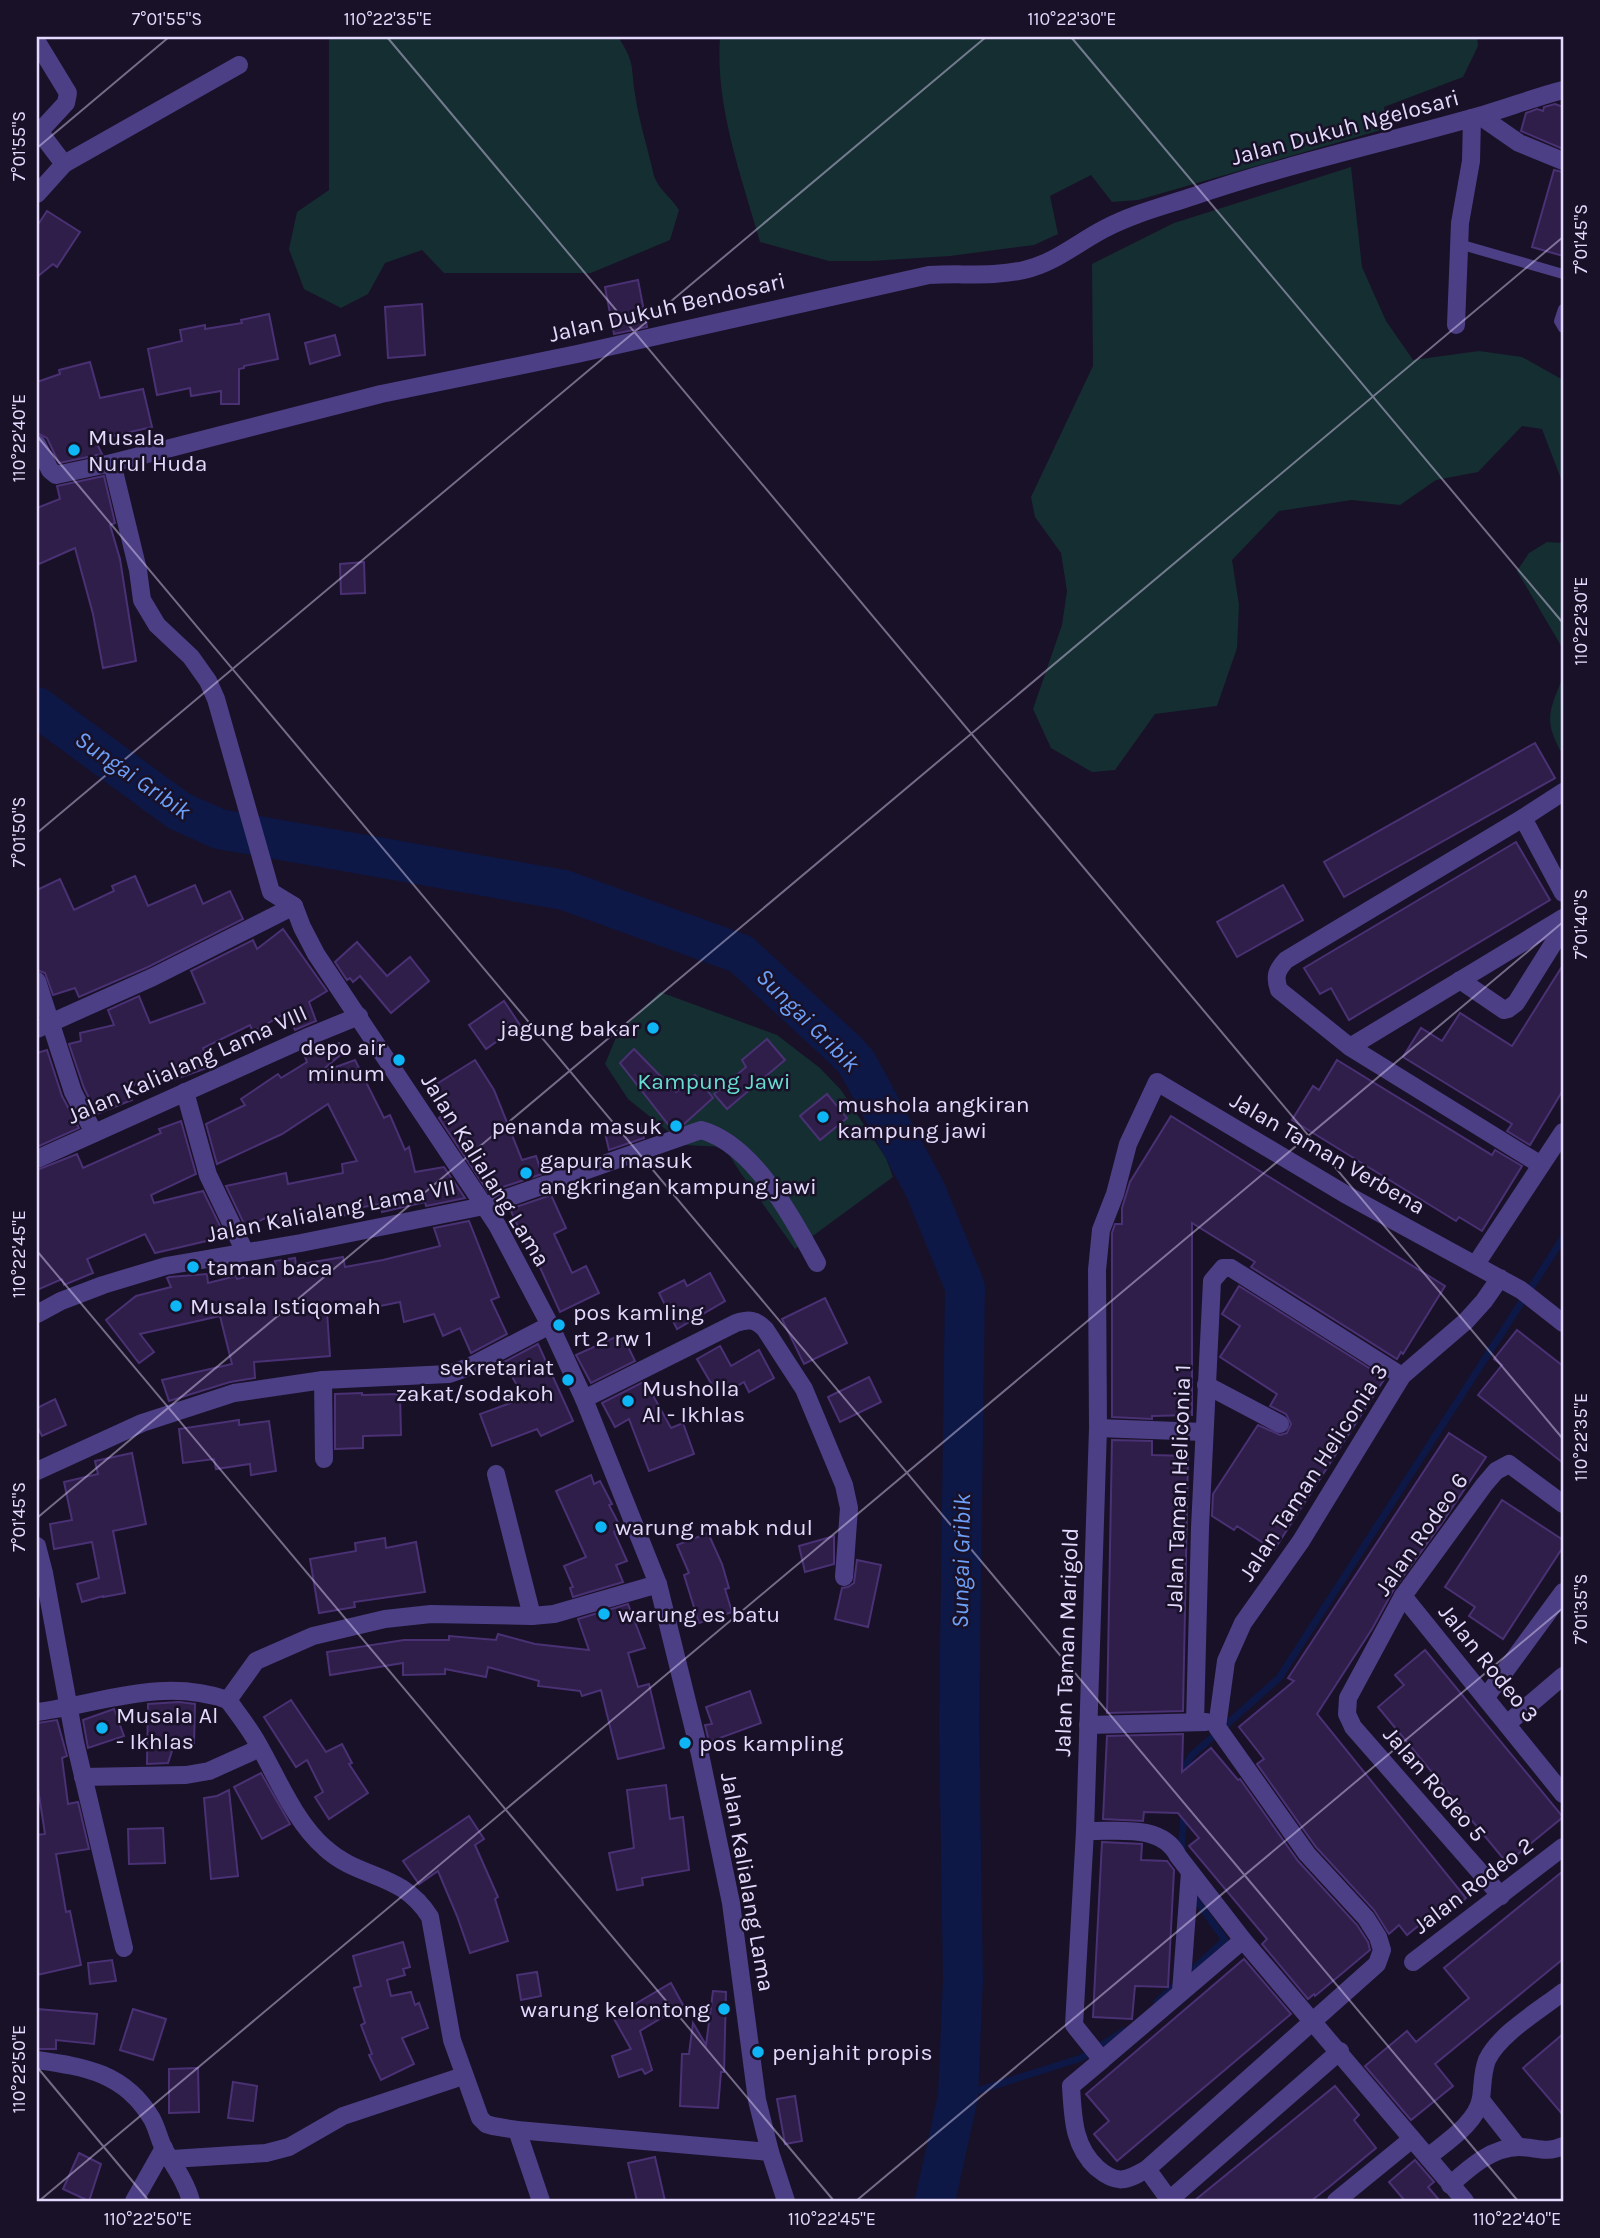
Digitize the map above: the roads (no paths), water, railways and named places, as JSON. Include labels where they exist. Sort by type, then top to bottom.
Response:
[{"type":"street","points":[[37,42],[68,93],[66,103],[42,130],[42,135],[64,164]]},
{"type":"street","points":[[37,194],[64,164],[239,65]]},
{"type":"street","name":"Jalan Dukuh Ngelosari","points":[[1223,186],[1476,117],[1563,90]]},
{"type":"street","points":[[1456,325],[1459,244],[1476,117]]},
{"type":"street","name":"Jalan Dukuh Ngelosari","points":[[1476,117],[1519,142],[1563,161]]},
{"type":"street","name":"Jalan Dukuh Bendosari","points":[[37,444],[50,470],[56,475],[381,394],[577,354],[929,275],[995,275],[1024,270],[1052,261],[1104,229],[1130,217],[1223,186]]},
{"type":"street","points":[[112,463],[138,570],[142,600],[157,625],[191,657],[208,681],[216,699],[271,892],[294,906]]},
{"type":"street","points":[[1541,1166],[1350,1047],[1279,989],[1275,980],[1277,969],[1286,960],[1563,792]]},
{"type":"street","points":[[1523,818],[1563,892]]},
{"type":"street","points":[[44,1026],[153,977],[294,906]]},
{"type":"street","name":"Jalan Kalialang Lama","points":[[294,906],[316,954],[484,1206],[550,1325],[584,1399],[658,1584],[700,1754],[731,1903],[757,2099],[786,2201]]},
{"type":"street","points":[[1350,1047],[1563,918]]},
{"type":"street","points":[[1460,980],[1504,1010],[1508,1009],[1516,1003],[1563,928]]},
{"type":"street","points":[[37,982],[44,1026],[94,1133]]},
{"type":"street","name":"Jalan Kalialang Lama VIII","points":[[37,1159],[359,1016]]},
{"type":"street","name":"Jalan Taman Verbena","points":[[1157,1082],[1345,1194],[1526,1293],[1563,1323]]},
{"type":"street","name":"Jalan Taman Marigold","points":[[1100,2058],[1074,2025],[1085,1831],[1098,1428],[1097,1270],[1101,1230],[1115,1194],[1128,1144],[1157,1082]]},
{"type":"street","points":[[185,1091],[208,1175],[245,1252]]},
{"type":"street","name":"Jalan Kalialang Lama VII","points":[[37,1314],[103,1284],[166,1266],[484,1206],[701,1130],[715,1133],[730,1143],[770,1186],[793,1219],[817,1264]]},
{"type":"street","points":[[1476,1264],[1563,1132]]},
{"type":"street","name":"Jalan Taman Heliconia 1","points":[[1195,1722],[1204,1432],[1212,1281],[1223,1268],[1231,1268],[1402,1376]]},
{"type":"street","name":"Jalan Taman Heliconia 3","points":[[1219,1729],[1226,1661],[1238,1632],[1301,1541],[1402,1376],[1466,1321],[1500,1278]]},
{"type":"street","points":[[584,1399],[736,1322],[748,1319],[758,1321],[804,1389],[844,1485],[849,1508],[844,1577]]},
{"type":"street","points":[[38,1467],[142,1423],[234,1393],[323,1380],[449,1374],[469,1367],[550,1325]]},
{"type":"street","points":[[323,1380],[324,1459]]},
{"type":"street","points":[[1206,1385],[1280,1424]]},
{"type":"street","points":[[1098,1428],[1204,1432]]},
{"type":"street","name":"Jalan Rodeo 6","points":[[1348,1698],[1403,1597],[1484,1485],[1503,1466],[1509,1464],[1563,1504]]},
{"type":"street","points":[[496,1474],[532,1616]]},
{"type":"street","points":[[37,1546],[83,1777],[124,1948]]},
{"type":"street","points":[[232,1693],[256,1661],[313,1636],[385,1619],[431,1614],[532,1616],[577,1609],[658,1584]]},
{"type":"street","points":[[1486,1697],[1563,1592]]},
{"type":"street","name":"Jalan Rodeo 3","points":[[1403,1597],[1563,1794]]},
{"type":"street","points":[[1507,1724],[1563,1676]]},
{"type":"street","points":[[37,1712],[148,1691],[232,1693]]},
{"type":"street","points":[[232,1693],[260,1748],[312,1835],[327,1850],[347,1862],[404,1888],[421,1903],[430,1917],[452,2040],[463,2076],[480,2118],[486,2124],[517,2130],[770,2152]]},
{"type":"street","name":"Jalan Rodeo 5","points":[[1348,1698],[1347,1714],[1353,1727],[1500,1896]]},
{"type":"street","points":[[1088,1725],[1195,1722],[1219,1729],[1307,1854],[1366,1919],[1378,1937],[1382,1950],[1377,1965],[1147,2169],[1130,2178],[1118,2180],[1108,2177],[1087,2159],[1079,2145],[1074,2126],[1071,2086],[1182,1983],[1243,1940]]},
{"type":"street","points":[[83,1777],[186,1775],[209,1771],[260,1748]]},
{"type":"street","points":[[1085,1831],[1144,1832],[1161,1837],[1172,1844],[1186,1875],[1340,2051],[1465,2201]]},
{"type":"street","name":"Jalan Rodeo 2","points":[[1413,1962],[1563,1847]]},
{"type":"street","points":[[1182,1983],[1186,1875]]},
{"type":"street","points":[[1428,2157],[1458,2133],[1475,2114],[1481,2100],[1487,2061],[1499,2042],[1563,1992]]},
{"type":"street","points":[[1147,2169],[1168,2198],[1175,2195],[1340,2051]]},
{"type":"street","points":[[37,2060],[75,2065],[112,2077],[139,2100],[153,2121],[191,2201]]},
{"type":"street","points":[[168,2154],[266,2153],[289,2147],[343,2116],[463,2076]]},
{"type":"street","points":[[1481,2100],[1518,2147]]},
{"type":"street","points":[[517,2130],[541,2201]]},
{"type":"street","points":[[1336,2201],[1412,2139]]},
{"type":"street","points":[[1450,2185],[1473,2164],[1498,2151],[1518,2147],[1541,2151],[1563,2146]]},
{"type":"street","points":[[134,2201],[168,2154]]},
{"type":"lane","points":[[1459,244],[1563,274]]},
{"type":"lane","points":[[1563,309],[1559,321],[1563,328]]},
{"type":"waterway","name":"Sungai Gribik","points":[[37,707],[179,811],[219,829],[564,890],[741,954],[857,1063],[925,1189],[965,1287],[959,1724],[963,1980],[958,2097],[935,2201]]},
{"type":"waterway","points":[[1185,1777],[1186,1765],[1191,1756],[1279,1678],[1563,1238]]},
{"type":"waterway","points":[[1181,1854],[1184,1810]]},
{"type":"waterway","points":[[1157,2002],[1225,1940],[1192,1894]]},
{"type":"waterway","points":[[958,2097],[1081,2058],[1124,2031]]},
{"type":"place","name":"Musala Nurul Huda","points":[[74,450]]},
{"type":"place","name":"jagung bakar","points":[[653,1028]]},
{"type":"place","name":"depo air minum","points":[[399,1060]]},
{"type":"place","name":"mushola angkiran kampung jawi","points":[[823,1117]]},
{"type":"place","name":"penanda masuk","points":[[676,1126]]},
{"type":"place","name":"gapura masuk angkringan kampung jawi","points":[[526,1173]]},
{"type":"place","name":"taman baca","points":[[193,1267]]},
{"type":"place","name":"Musala Istiqomah","points":[[176,1306]]},
{"type":"place","name":"pos kamling rt 2 rw 1","points":[[559,1325]]},
{"type":"place","name":"sekretariat zakat/sodakoh","points":[[568,1380]]},
{"type":"place","name":"Musholla Al - Ikhlas","points":[[628,1401]]},
{"type":"place","name":"warung mabk ndul","points":[[601,1527]]},
{"type":"place","name":"warung es batu","points":[[604,1614]]},
{"type":"place","name":"Musala Al - Ikhlas","points":[[102,1728]]},
{"type":"place","name":"pos kampling","points":[[685,1743]]},
{"type":"place","name":"warung kelontong","points":[[724,2009]]},
{"type":"place","name":"penjahit propis","points":[[758,2052]]},
{"type":"park label","name":"Kampung Jawi","points":[[714,1081]]}]
